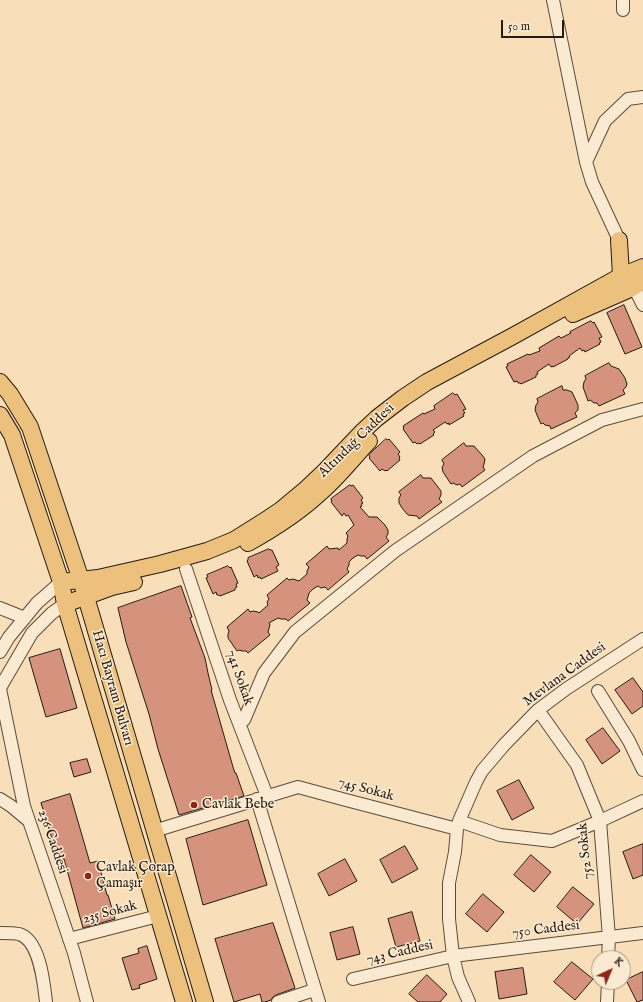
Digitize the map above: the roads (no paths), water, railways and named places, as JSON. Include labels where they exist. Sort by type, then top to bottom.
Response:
[{"type":"main road","points":[[619,240],[635,279]]},
{"type":"main road","name":"Altındağ Caddesi","points":[[65,604],[112,587],[186,569],[231,552],[278,527],[322,491],[364,446],[411,404],[430,391],[635,279]]},
{"type":"main road","name":"Altındağ Caddesi","points":[[61,582],[90,580],[113,576],[207,551],[234,540],[269,518],[305,490],[325,472],[377,418],[414,390],[513,336],[635,279]]},
{"type":"main road","name":"Hacı Bayram Bulvarı","points":[[0,382],[10,394],[30,427],[80,580],[205,1002]]},
{"type":"main road","name":"Hacı Bayram Bulvarı","points":[[0,415],[12,435],[61,582],[65,604],[184,1002]]},
{"type":"street","points":[[553,0],[586,162],[592,182],[619,240]]},
{"type":"street","points":[[586,162],[605,121],[628,99],[643,96]]},
{"type":"street","points":[[635,279],[643,304]]},
{"type":"street","points":[[244,720],[264,673],[295,632],[395,551],[533,456],[602,420],[643,409]]},
{"type":"street","name":"741 Sokak","points":[[186,569],[262,798],[318,1002]]},
{"type":"street","points":[[0,652],[9,637],[37,603],[61,582]]},
{"type":"street","points":[[0,688],[32,633],[52,613],[65,604]]},
{"type":"street","points":[[0,608],[25,618]]},
{"type":"street","name":"Mevlana Caddesi","points":[[468,1002],[458,977],[453,956],[449,919],[449,883],[458,825],[476,782],[482,772],[504,745],[538,710],[566,689],[643,638]]},
{"type":"street","name":"236 Caddesi","points":[[0,688],[5,739],[24,806],[74,953],[87,1002]]},
{"type":"street","points":[[598,691],[629,741],[643,770]]},
{"type":"street","name":"752 Sokak","points":[[538,710],[577,765],[600,821],[609,938],[608,950]]},
{"type":"street","name":"745 Sokak","points":[[154,831],[298,787],[346,800],[500,835],[552,841],[643,801]]},
{"type":"street","points":[[0,799],[5,809],[29,821]]},
{"type":"street","name":"235 Sokak","points":[[69,939],[158,916]]},
{"type":"street","name":"750 Caddesi","points":[[453,956],[643,933]]},
{"type":"street","points":[[0,934],[20,934],[30,942],[38,957],[46,1002]]},
{"type":"street","name":"743 Caddesi","points":[[353,979],[453,956]]},
{"type":"street","points":[[278,1002],[314,990]]},
{"type":"street","points":[[607,1002],[608,990]]},
{"type":"place","name":"Cavlak Bebe","points":[[194,805]]},
{"type":"place","name":"Cavlak Çorap Çamaşır","points":[[88,876]]}]
